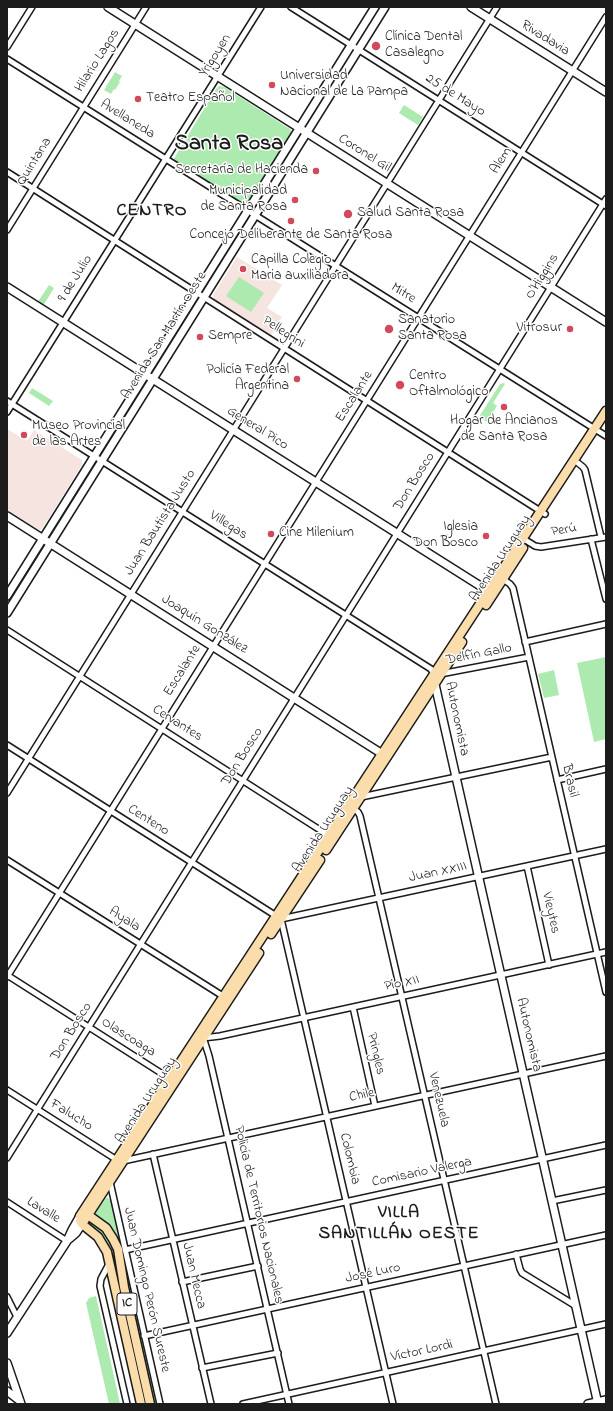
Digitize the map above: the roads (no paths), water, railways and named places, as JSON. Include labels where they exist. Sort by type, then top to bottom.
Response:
[{"type":"main road","name":"Coronel Gil","points":[[108,7],[606,322]]},
{"type":"main road","name":"Avenida San Martín Oeste","points":[[7,596],[374,7]]},
{"type":"main road","name":"Avenida San Martín Oeste","points":[[7,613],[385,7]]},
{"type":"main road","name":"Rivadavia","points":[[471,7],[606,92]]},
{"type":"main road","points":[[279,160],[286,165]]},
{"type":"main road","points":[[268,178],[276,182]]},
{"type":"main road","name":"General Pico","points":[[7,286],[491,592]]},
{"type":"main road","points":[[600,432],[606,411]]},
{"type":"main road","points":[[600,432],[606,421]]},
{"type":"main road","name":"Avenida Uruguay","points":[[491,592],[503,579],[527,542],[543,513],[600,432]]},
{"type":"main road","name":"Avenida Uruguay","points":[[83,1218],[491,592],[530,528],[543,513],[600,432]]},
{"type":"main road","name":"Joaquín González","points":[[7,516],[384,756]]},
{"type":"main road","points":[[527,542],[526,539],[530,528]]},
{"type":"main road","name":"Avenida Uruguay","points":[[384,756],[434,684],[437,674]]},
{"type":"main road","name":"Autonomista","points":[[434,684],[598,1403]]},
{"type":"main road","name":"Avenida Uruguay","points":[[7,1333],[67,1241],[72,1230],[110,1182],[120,1160]]},
{"type":"main road","name":"IC","points":[[83,1218],[101,1241],[107,1252],[141,1404]]},
{"type":"main road","name":"IC","points":[[83,1218],[106,1228],[112,1236],[118,1249],[124,1288],[150,1404]]},
{"type":"main road","points":[[7,1363],[20,1403]]},
{"type":"main road","points":[[7,1391],[20,1403]]},
{"type":"main road","points":[[588,1404],[606,1400]]},
{"type":"street","points":[[7,47],[32,7]]},
{"type":"street","name":"Hilario Lagos","points":[[84,107],[146,7]]},
{"type":"street","name":"Yrigoyen","points":[[166,158],[261,7]]},
{"type":"street","name":"25 de Mayo","points":[[291,7],[604,205]]},
{"type":"street","name":"Juan Bautista Justo","points":[[7,793],[497,7]]},
{"type":"street","name":"Alem","points":[[418,318],[606,17]]},
{"type":"street","name":"Avellaneda","points":[[7,59],[255,215]]},
{"type":"street","name":"Quintana","points":[[7,230],[84,107]]},
{"type":"street","name":"9 de Julio","points":[[7,412],[166,158]]},
{"type":"street","name":"Pellegrini","points":[[7,172],[543,513]]},
{"type":"street","name":"O'Higgins","points":[[500,369],[604,205],[606,198]]},
{"type":"street","name":"Mitre","points":[[255,215],[600,432]]},
{"type":"street","name":"Escalante","points":[[7,976],[418,318]]},
{"type":"street","name":"Don Bosco","points":[[7,1158],[500,369]]},
{"type":"street","name":"Villegas","points":[[7,401],[437,674]]},
{"type":"street","points":[[578,463],[585,470],[604,537]]},
{"type":"street","name":"Perú","points":[[527,542],[541,547],[604,537]]},
{"type":"street","points":[[591,539],[606,599]]},
{"type":"street","name":"Brasil","points":[[503,579],[512,587],[606,992]]},
{"type":"street","name":"Delfín Gallo","points":[[525,642],[606,624]]},
{"type":"street","name":"Cervantes","points":[[7,630],[331,837]]},
{"type":"street","name":"Delfín Gallo","points":[[437,674],[528,658]]},
{"type":"street","name":"Centeno","points":[[7,745],[278,918]]},
{"type":"street","points":[[354,802],[456,777],[552,757]]},
{"type":"street","points":[[557,780],[606,769]]},
{"type":"street","name":"Venezuela","points":[[354,802],[360,816],[496,1404]]},
{"type":"street","name":"Juan XXIII","points":[[278,918],[379,898],[606,849]]},
{"type":"street","name":"Ayala","points":[[7,860],[226,998]]},
{"type":"street","name":"Vieytes","points":[[527,866],[549,964]]},
{"type":"street","name":"Colombia","points":[[278,918],[304,1018],[393,1404]]},
{"type":"street","name":"Pío XII","points":[[201,1036],[220,1036],[606,952]]},
{"type":"street","name":"Olascoaga","points":[[7,976],[173,1080]]},
{"type":"street","name":"Pringles","points":[[353,1007],[375,1106]]},
{"type":"street","name":"Policía de Territorios Nacionales","points":[[201,1036],[209,1056],[290,1404]]},
{"type":"street","name":"Chile","points":[[120,1160],[606,1056]]},
{"type":"street","name":"Falucho","points":[[7,1090],[120,1160]]},
{"type":"street","name":"Comisario Valerga","points":[[125,1250],[606,1145]]},
{"type":"street","name":"Juan Mecca","points":[[152,1154],[211,1404]]},
{"type":"street","name":"Juan Domingo Perón Sureste","points":[[110,1182],[160,1404]]},
{"type":"street","points":[[552,1201],[606,1190]]},
{"type":"street","name":"Lavalle","points":[[7,1202],[67,1241]]},
{"type":"street","name":"José Luro","points":[[144,1336],[606,1235]]},
{"type":"street","points":[[516,1254],[522,1273],[576,1306]]},
{"type":"street","points":[[110,1263],[102,1278],[100,1286],[127,1404]]},
{"type":"street","points":[[182,1282],[258,1266]]},
{"type":"street","points":[[7,1297],[17,1317]]},
{"type":"street","name":"Víctor Lordi","points":[[243,1404],[606,1324]]},
{"type":"street","points":[[202,1368],[278,1353]]},
{"type":"place","name":"Clínica Dental Casalegno","points":[[376,46]]},
{"type":"place","name":"Universidad Nacional de La Pampa","points":[[272,85]]},
{"type":"place","name":"Teatro Español","points":[[138,99]]},
{"type":"place","name":"Secretaría de Hacienda","points":[[316,171]]},
{"type":"place","name":"Municipalidad de Santa Rosa","points":[[295,200]]},
{"type":"place","name":"Salud Santa Rosa","points":[[348,214]]},
{"type":"place","name":"Concejo Deliberante de Santa Rosa","points":[[291,221]]},
{"type":"place","name":"Capilla Colegio Maria auxiliadora","points":[[243,269]]},
{"type":"place","name":"Sanatorio Santa Rosa","points":[[389,329]]},
{"type":"place","name":"Vitrosur","points":[[570,329]]},
{"type":"place","name":"Sempre","points":[[200,337]]},
{"type":"place","name":"Policía Federal Argentina","points":[[297,379]]},
{"type":"place","name":"Centro Oftalmológico","points":[[400,385]]},
{"type":"place","name":"Hogar de Ancianos de Santa Rosa","points":[[504,407]]},
{"type":"place","name":"Museo Provincial de las Artes","points":[[24,435]]},
{"type":"place","name":"Cine Milenium","points":[[271,534]]},
{"type":"place","name":"Iglesia Don Bosco","points":[[486,536]]},
{"type":"district","name":"Santa Rosa","points":[[229,145]]},
{"type":"district","name":"CENTRO","points":[[152,212]]},
{"type":"district","name":"VILLA SANTILLÁN OESTE","points":[[399,1224]]}]
